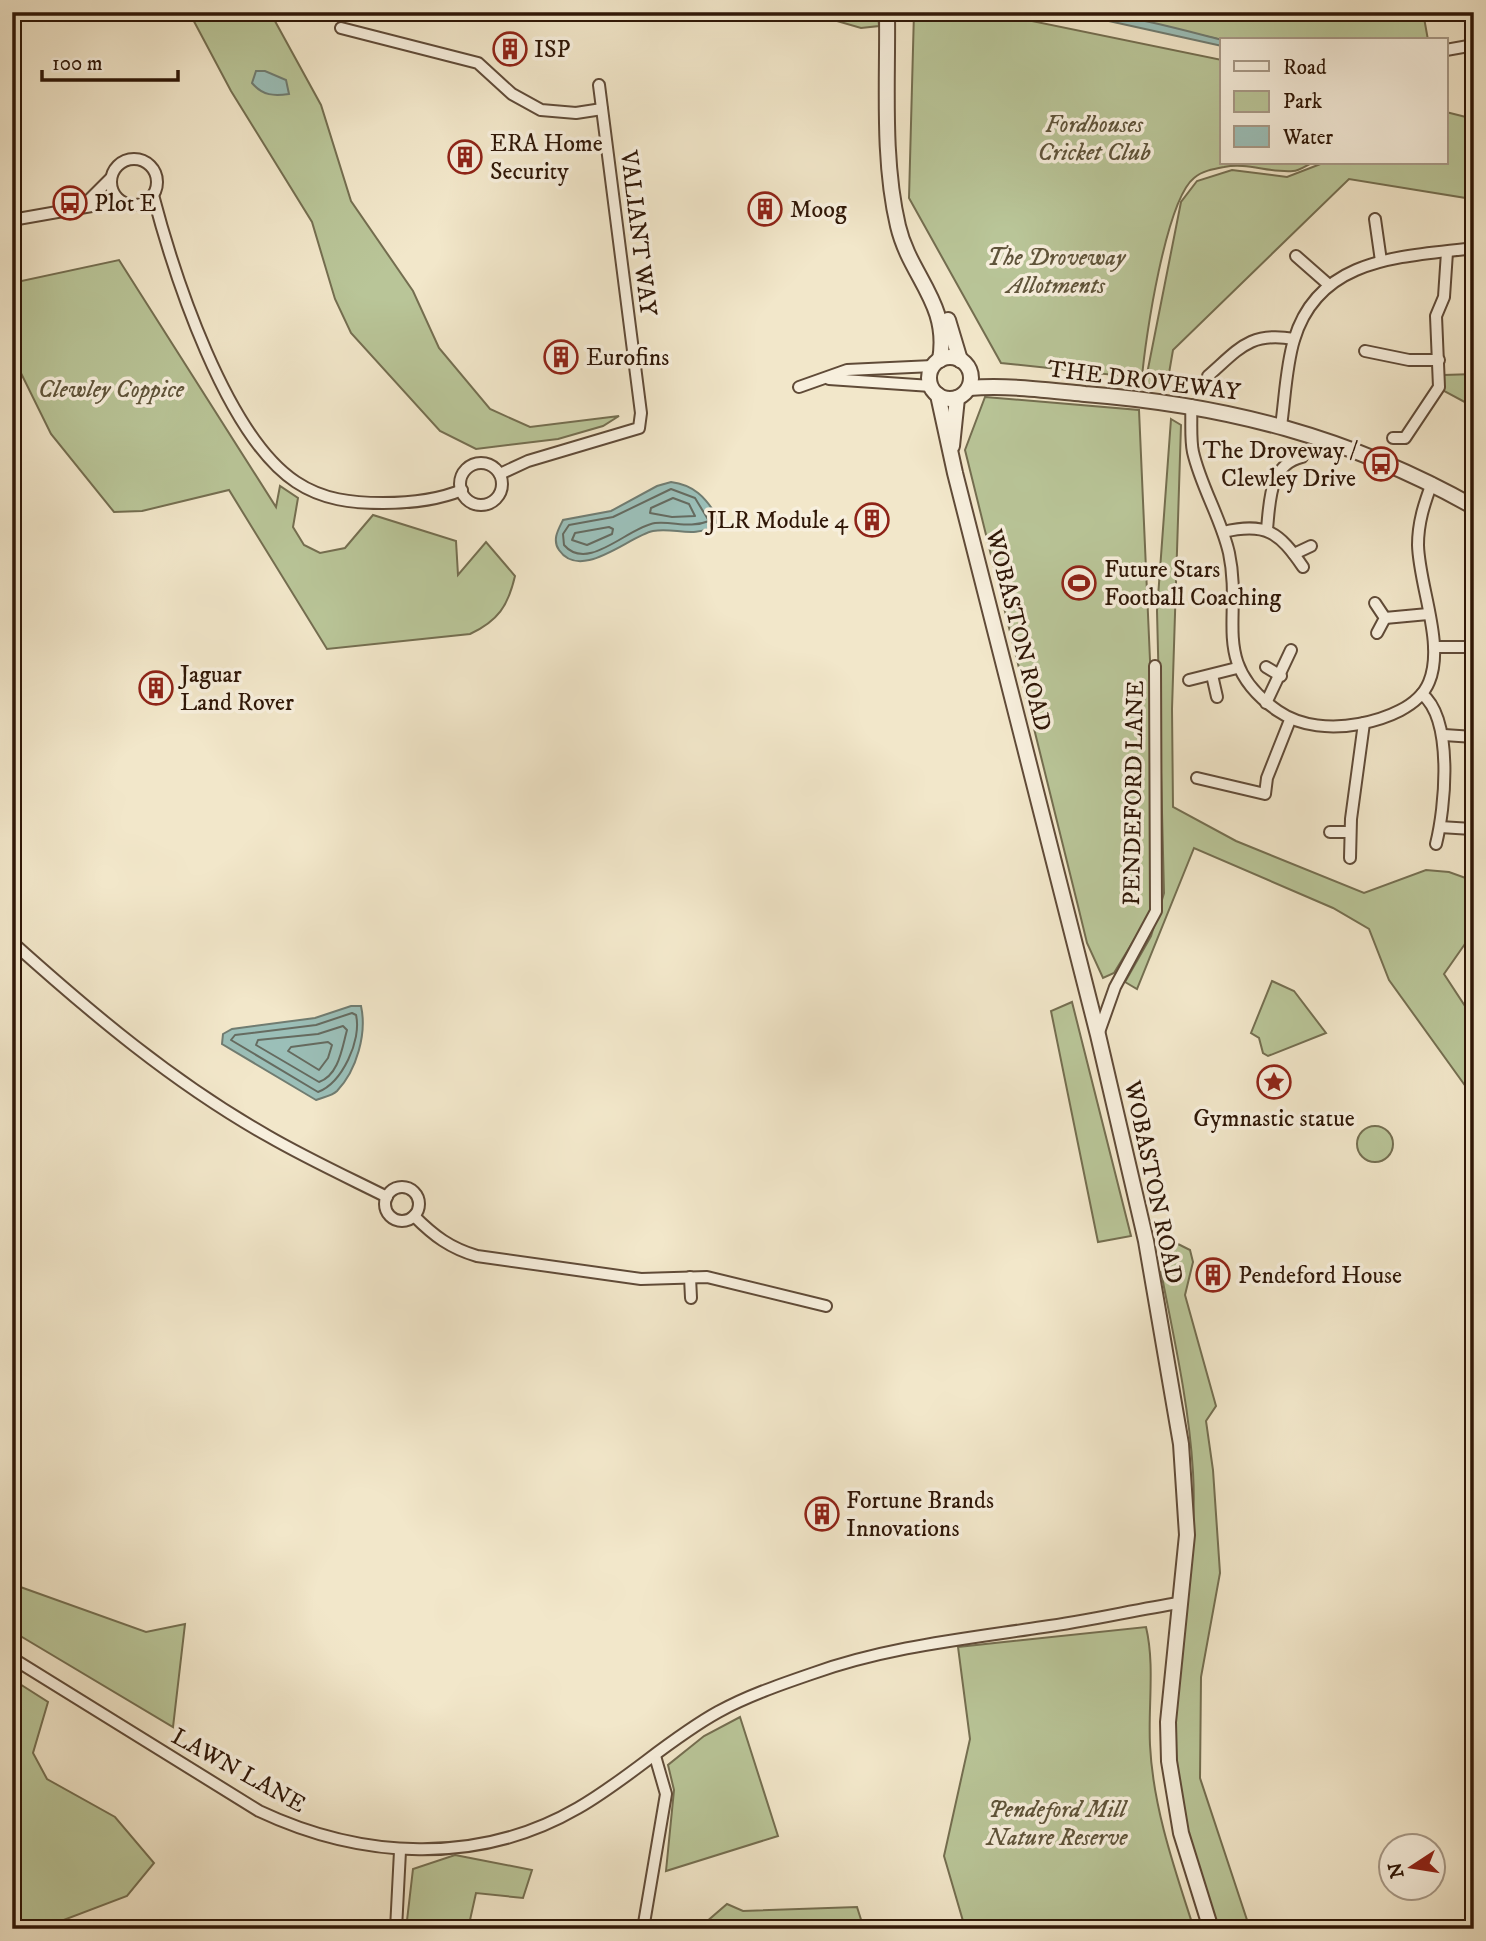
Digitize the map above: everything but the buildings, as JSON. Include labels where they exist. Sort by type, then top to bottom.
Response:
[{"type":"street","points":[[887,12],[888,113],[897,225],[911,261],[936,307],[944,336],[937,363]]},
{"type":"street","points":[[341,28],[478,63],[512,94],[541,110],[576,113],[602,110]]},
{"type":"street","points":[[1448,50],[1474,45]]},
{"type":"street","name":"VALIANT WAY","points":[[500,474],[528,461],[639,428],[641,413],[599,85]]},
{"type":"street","points":[[83,206],[110,179],[122,162],[144,161],[154,171],[157,179],[153,195],[164,235],[200,333],[229,396],[256,442],[284,472],[321,496],[362,503],[423,500],[461,490]]},
{"type":"street","points":[[110,179],[112,192],[120,201]]},
{"type":"street","points":[[140,205],[153,195]]},
{"type":"street","points":[[12,220],[120,201],[140,205],[164,235]]},
{"type":"street","points":[[12,211],[32,215]]},
{"type":"street","points":[[1376,219],[1381,261]]},
{"type":"street","points":[[1281,426],[1294,339],[1308,312],[1329,285],[1341,275],[1381,261],[1474,248]]},
{"type":"street","points":[[1393,438],[1405,438],[1436,393],[1439,360],[1436,316],[1444,298],[1447,252]]},
{"type":"street","points":[[1296,256],[1329,285]]},
{"type":"street","points":[[823,379],[934,391],[966,387],[944,306],[911,261]]},
{"type":"street","points":[[1208,376],[1252,338],[1274,335],[1294,339]]},
{"type":"street","points":[[1365,351],[1409,360],[1439,360]]},
{"type":"street","points":[[799,387],[847,370],[919,370],[950,358],[960,360]]},
{"type":"street","name":"WOBASTON ROAD","points":[[937,363],[934,391],[1098,1035],[1146,1241],[1181,1444],[1187,1535],[1168,1722],[1169,1761],[1181,1833],[1212,1929]]},
{"type":"street","name":"THE DROVEWAY","points":[[966,387],[1001,386],[1191,405],[1281,426],[1361,452],[1432,483],[1474,507]]},
{"type":"street","name":"WOBASTON ROAD","points":[[951,455],[966,387]]},
{"type":"street","points":[[1191,405],[1193,451],[1229,555],[1230,610],[1237,668],[1249,687],[1290,720],[1323,726],[1364,723],[1409,706],[1422,694],[1432,672],[1434,647],[1418,546],[1420,516],[1432,483]]},
{"type":"street","points":[[1267,529],[1275,478],[1283,466],[1297,458],[1287,448]]},
{"type":"street","points":[[487,463],[500,474],[501,492],[488,503],[472,502],[461,490],[464,473],[470,466],[487,463]]},
{"type":"street","points":[[1223,532],[1242,528],[1267,529],[1294,554],[1303,567]]},
{"type":"street","points":[[1294,554],[1311,546]]},
{"type":"street","points":[[1375,603],[1385,618]]},
{"type":"street","points":[[1385,618],[1428,614]]},
{"type":"street","points":[[1377,633],[1385,618]]},
{"type":"street","points":[[1434,647],[1474,647]]},
{"type":"street","points":[[1266,703],[1291,650]]},
{"type":"street","name":"PENDEFORD LANE","points":[[1098,1035],[1115,987],[1156,911],[1155,666]]},
{"type":"street","points":[[1266,667],[1281,676]]},
{"type":"street","points":[[1189,680],[1237,668]]},
{"type":"street","points":[[1212,675],[1217,696]]},
{"type":"street","points":[[1422,694],[1429,700],[1444,735],[1440,827],[1436,844]]},
{"type":"street","points":[[1267,807],[1267,778],[1290,720]]},
{"type":"street","points":[[1350,858],[1350,832],[1364,723]]},
{"type":"street","points":[[1444,735],[1474,737]]},
{"type":"street","points":[[1196,778],[1265,794]]},
{"type":"street","points":[[1440,827],[1472,829]]},
{"type":"street","points":[[1330,832],[1350,832]]},
{"type":"street","points":[[12,942],[142,1052],[212,1101],[267,1136],[387,1197]]},
{"type":"street","points":[[397,1188],[411,1190],[419,1203],[414,1216],[402,1221],[392,1217],[386,1208],[387,1197],[397,1188]]},
{"type":"street","points":[[414,1216],[440,1241],[456,1250],[477,1256],[641,1279],[690,1277],[731,1281],[826,1306]]},
{"type":"street","points":[[690,1277],[691,1298]]},
{"type":"street","name":"LAWN LANE","points":[[12,1658],[259,1811],[322,1837],[400,1851],[482,1844],[515,1836],[576,1809],[717,1713],[763,1692],[844,1663],[942,1640],[1045,1627],[1179,1603]]},
{"type":"street","points":[[643,1929],[666,1794],[655,1756]]},
{"type":"street","points":[[396,1929],[400,1851]]},
{"type":"green space","points":[[189,12],[270,12],[321,105],[351,201],[413,291],[439,348],[490,409],[530,427],[619,416],[603,426],[558,439],[476,449],[440,431],[351,333],[335,299],[312,222],[231,91]]},
{"type":"green space","points":[[806,12],[878,12],[879,26],[861,28]]},
{"type":"green space","name":"Fordhouses Cricket Club","points":[[914,12],[988,12],[1220,60],[1220,164],[1310,164],[1293,171],[1233,166],[1208,171],[1194,178],[1184,191],[1174,213],[1166,241],[1152,303],[1142,378],[1001,363],[909,198]]},
{"type":"green space","points":[[1097,12],[1423,12],[1428,38],[1220,38]]},
{"type":"green space","points":[[1448,112],[1474,119],[1472,199],[1349,179],[1173,350],[1167,385],[1145,384],[1181,202],[1197,181],[1232,170],[1287,177],[1320,164],[1448,164]]},
{"type":"green space","name":"Clewley Coppice","points":[[119,260],[276,507],[280,486],[298,498],[293,527],[304,545],[320,553],[345,548],[373,515],[456,541],[458,575],[486,542],[515,576],[509,596],[495,618],[470,634],[327,649],[229,490],[142,511],[114,512],[51,434],[12,355],[12,283]]},
{"type":"green space","points":[[1474,374],[1474,407],[1444,391],[1444,375]]},
{"type":"green space","points":[[985,397],[1139,410],[1150,660],[1151,912],[1114,973],[1103,978],[1087,943],[965,450]]},
{"type":"green space","points":[[1171,419],[1181,425],[1172,709],[1173,807],[1236,841],[1364,893],[1426,870],[1449,872],[1474,881],[1474,931],[1444,974],[1467,1009],[1474,1004],[1474,1098],[1389,980],[1369,929],[1333,908],[1194,848],[1137,989],[1125,982],[1151,936],[1164,893],[1157,611]]},
{"type":"green space","points":[[1272,981],[1294,991],[1326,1033],[1268,1056],[1263,1053],[1259,1038],[1251,1033]]},
{"type":"green space","points":[[1072,1002],[1131,1236],[1098,1242],[1051,1011]]},
{"type":"green space","points":[[1375,1126],[1388,1131],[1393,1144],[1388,1157],[1375,1162],[1362,1157],[1357,1144],[1362,1131]]},
{"type":"green space","points":[[1176,1243],[1190,1250],[1193,1262],[1185,1295],[1216,1406],[1206,1421],[1213,1470],[1220,1573],[1201,1677],[1200,1778],[1250,1929],[1217,1929],[1186,1826],[1176,1775],[1176,1690],[1194,1503],[1188,1422],[1161,1272],[1171,1260],[1171,1246]]},
{"type":"green space","points":[[12,1584],[146,1632],[185,1624],[173,1727],[12,1631]]},
{"type":"green space","name":"Pendeford Mill Nature Reserve","points":[[1146,1627],[1151,1671],[1150,1745],[1155,1792],[1166,1839],[1194,1929],[945,1929],[963,1921],[944,1856],[970,1739],[958,1647]]},
{"type":"green space","points":[[12,1679],[48,1702],[33,1753],[47,1779],[115,1817],[154,1863],[127,1896],[40,1929],[12,1929]]},
{"type":"green space","points":[[740,1717],[778,1836],[666,1871],[674,1790],[668,1765],[704,1736]]},
{"type":"green space","points":[[455,1855],[532,1870],[523,1898],[476,1893],[468,1929],[406,1929],[413,1869]]},
{"type":"green space","points":[[727,1904],[743,1911],[857,1907],[864,1929],[698,1929]]},
{"type":"water","points":[[1068,12],[1146,21],[1220,40],[1220,46]]},
{"type":"water","points":[[256,71],[265,71],[286,80],[289,94],[274,95],[260,90],[252,83]]},
{"type":"water","points":[[671,482],[692,489],[703,498],[717,516],[717,525],[692,532],[653,531],[605,554],[580,561],[568,559],[559,550],[556,539],[563,520],[611,511],[657,486]]},
{"type":"water","points":[[351,1006],[361,1006],[363,1017],[355,1062],[337,1091],[316,1100],[222,1044],[223,1034],[232,1029],[315,1018]]},
{"type":"place","name":"ISP","points":[[510,49]]},
{"type":"place","name":"ERA Home Security","points":[[465,157]]},
{"type":"place","name":"Plot E","points":[[70,203]]},
{"type":"place","name":"Moog","points":[[765,209]]},
{"type":"place","name":"Eurofins","points":[[561,357]]},
{"type":"place","name":"The Droveway / Clewley Drive","points":[[1381,464]]},
{"type":"place","name":"JLR Module 4","points":[[872,520]]},
{"type":"place","name":"Future Stars Football Coaching","points":[[1079,583]]},
{"type":"place","name":"Jaguar Land Rover","points":[[156,688]]},
{"type":"place","name":"Gymnastic statue","points":[[1274,1082]]},
{"type":"place","name":"Pendeford House","points":[[1213,1275]]},
{"type":"place","name":"Fortune Brands Innovations","points":[[822,1514]]},
{"type":"park label","name":"The Droveway Allotments","points":[[1056,271]]}]
